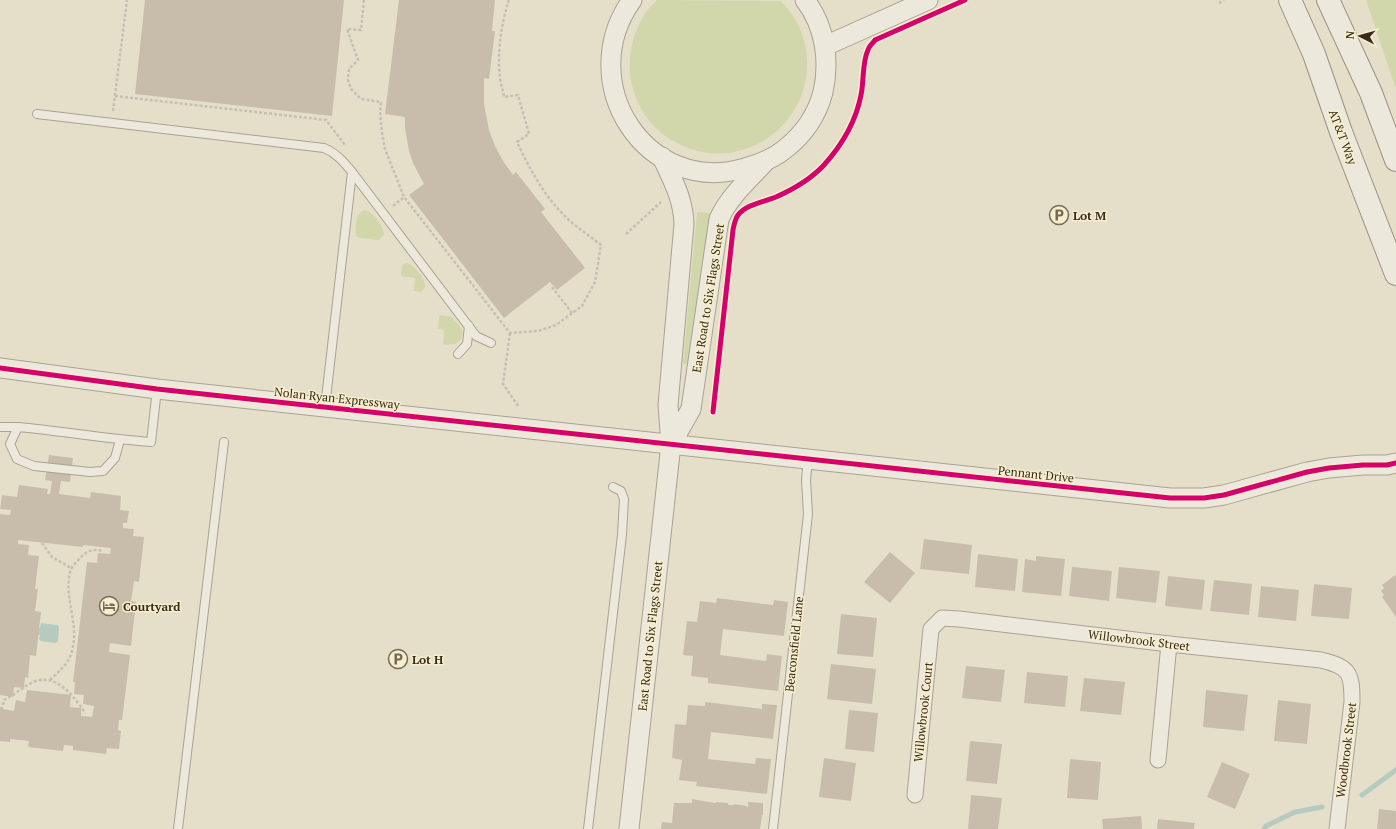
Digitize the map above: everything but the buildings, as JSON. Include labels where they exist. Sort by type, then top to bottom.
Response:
[{"type":"main road","name":"AT&T Way","points":[[1290,0],[1314,54],[1341,132],[1396,274]]},
{"type":"main road","points":[[1328,0],[1371,93],[1396,160]]},
{"type":"street","points":[[632,0],[625,9],[617,26],[612,44],[610,63],[611,81],[616,100],[624,117],[634,133],[647,146],[662,157],[696,171],[714,173],[732,172],[764,163],[794,142],[815,114],[821,98],[827,64],[825,46],[821,31],[815,16],[805,0]]},
{"type":"street","points":[[825,46],[928,0]]},
{"type":"street","name":"East Road to Six Flags Street","points":[[629,829],[672,444],[668,404],[684,217],[681,198],[662,157]]},
{"type":"street","name":"East Road to Six Flags Street","points":[[672,444],[691,409],[719,219],[733,196],[764,163]]},
{"type":"street","name":"Nolan Ryan Expressway","points":[[0,368],[157,389],[672,444]]},
{"type":"street","name":"Pennant Drive","points":[[672,444],[1145,496],[1185,499],[1224,495],[1307,472],[1329,468],[1363,465],[1387,465],[1396,463]]},
{"type":"street","name":"Willowbrook Street","points":[[931,628],[942,618],[953,619],[1321,660],[1338,664],[1348,672]]},
{"type":"street","name":"Willowbrook Court","points":[[915,795],[931,628]]},
{"type":"street","points":[[1158,760],[1170,644]]},
{"type":"street","name":"Woodbrook Street","points":[[1337,829],[1352,702],[1352,683],[1348,672]]},
{"type":"lane","points":[[37,114],[324,148],[334,152],[352,172],[476,336],[491,343]]},
{"type":"lane","points":[[325,407],[352,172]]},
{"type":"lane","points":[[458,354],[467,344],[469,325]]},
{"type":"lane","points":[[0,427],[60,431],[120,440],[151,442],[157,389]]},
{"type":"lane","points":[[18,427],[10,444],[14,454],[17,460],[34,466],[90,472],[103,471],[115,458],[120,440]]},
{"type":"lane","points":[[178,829],[224,442]]},
{"type":"lane","name":"Beaconsfield Lane","points":[[773,829],[808,514],[806,482],[808,458]]},
{"type":"lane","points":[[588,829],[622,535],[624,499],[622,491],[614,487]]},
{"type":"path","points":[[112,123],[127,0]]},
{"type":"path","points":[[364,0],[361,30],[347,28],[358,60],[349,69],[348,80],[351,89],[361,98],[381,102],[380,112],[385,149],[404,198],[510,333],[503,384],[519,407]]},
{"type":"path","points":[[509,0],[502,28],[500,47],[500,78],[504,97],[518,96],[529,134],[517,142],[534,174],[550,198],[568,219],[601,245],[596,282],[582,306],[556,325],[538,331],[510,333]]},
{"type":"path","points":[[1220,3],[1224,0]]},
{"type":"path","points":[[626,234],[661,202]]},
{"type":"path","points":[[552,287],[572,313]]},
{"type":"path","points":[[42,543],[52,557],[72,568]]},
{"type":"path","points":[[50,680],[60,672],[70,660],[73,651],[75,628],[69,595],[72,568],[86,552],[91,550],[103,551]]},
{"type":"path","points":[[3,705],[4,700],[13,696],[30,684],[36,681],[50,680],[66,689],[74,697],[85,713]]},
{"type":"green space","points":[[657,0],[781,1],[784,4],[795,19],[801,31],[807,62],[803,91],[791,115],[772,135],[748,148],[721,153],[692,150],[664,135],[651,123],[641,108],[634,92],[630,74],[630,64],[632,43],[639,24],[650,7]]},
{"type":"green space","points":[[1366,0],[1396,0],[1396,89]]},
{"type":"green space","points":[[365,210],[375,216],[384,232],[384,235],[379,240],[360,238],[356,236],[357,217]]},
{"type":"green space","points":[[697,212],[710,213],[686,365],[683,363]]},
{"type":"green space","points":[[407,263],[416,270],[424,281],[425,288],[421,292],[414,291],[415,278],[401,276],[402,265]]},
{"type":"green space","points":[[441,315],[452,317],[461,328],[463,333],[461,339],[455,344],[443,344],[444,330],[438,329],[439,317]]},
{"type":"shaded area","points":[[41,623],[57,625],[59,627],[58,641],[56,643],[41,641],[39,639],[40,635],[37,635],[38,627],[40,628]]},
{"type":"waterway","points":[[1362,795],[1396,770]]},
{"type":"waterway","points":[[1264,829],[1266,826],[1295,812],[1322,807]]},
{"type":"cycle path","points":[[713,412],[733,230],[737,217],[746,208],[776,197],[802,183],[814,175],[831,157],[842,141],[856,114],[862,90],[866,55],[869,47],[875,40],[965,0]]},
{"type":"cycle path","points":[[0,368],[157,389],[1170,498],[1204,498],[1224,495],[1307,472],[1329,468],[1363,465],[1387,465],[1396,463]]},
{"type":"place","name":"Lot M","points":[[1059,215]]},
{"type":"place","name":"Courtyard","points":[[109,606]]},
{"type":"place","name":"Lot H","points":[[398,659]]}]
